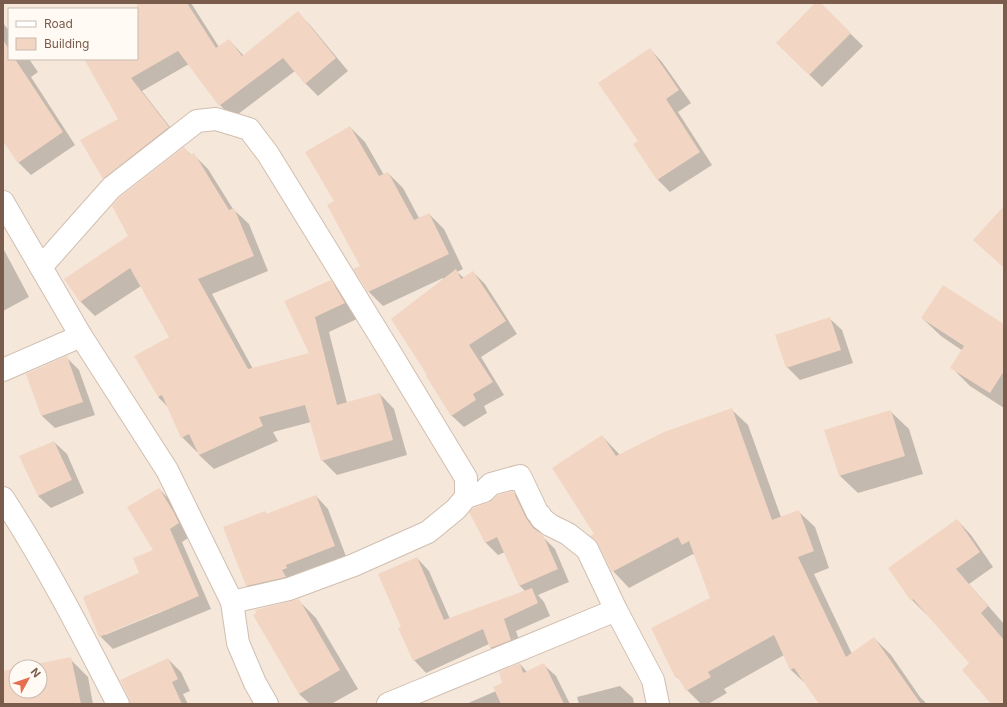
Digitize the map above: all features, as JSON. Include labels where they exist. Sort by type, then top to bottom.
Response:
[{"type":"street","points":[[41,267],[111,188],[197,121],[216,119],[249,129],[268,154],[466,478],[466,497]]},
{"type":"street","points":[[3,202],[81,336],[167,470],[232,602],[238,643],[255,683],[267,704]]},
{"type":"street","points":[[3,370],[81,336]]},
{"type":"street","points":[[232,602],[289,589],[360,562],[428,532],[456,509],[466,497],[484,491],[491,484],[520,476],[541,518],[550,526],[568,534],[587,549],[616,610],[653,680],[658,704]]},
{"type":"street","points":[[3,498],[21,525],[79,628],[118,704]]},
{"type":"street","points":[[399,702],[616,610]]},
{"type":"shaded area","points":[[3,3],[1004,3],[1004,704],[3,704]]},
{"type":"building","points":[[137,3],[187,3],[216,48],[229,39],[242,56],[298,11],[336,58],[305,84],[283,58],[219,106],[178,51],[131,78],[169,127],[103,179],[80,140],[118,119],[85,60],[138,60]]},
{"type":"building","points":[[815,3],[821,3],[851,33],[809,75],[776,43]]},
{"type":"building","points":[[3,40],[8,48],[8,60],[16,60],[63,132],[18,163],[3,141]]},
{"type":"building","points":[[650,48],[679,90],[666,99],[700,152],[657,180],[633,144],[638,141],[598,83]]},
{"type":"building","points":[[350,126],[379,176],[388,172],[414,220],[429,213],[449,254],[368,292],[353,269],[360,266],[327,205],[334,201],[305,152]]},
{"type":"building","points":[[184,147],[190,155],[194,153],[229,210],[234,208],[254,256],[198,279],[248,369],[309,353],[284,301],[331,280],[345,303],[315,317],[337,405],[380,393],[393,440],[321,461],[305,405],[259,417],[263,426],[199,455],[189,434],[181,438],[162,395],[158,397],[134,356],[169,337],[130,268],[80,302],[64,279],[128,236],[112,206],[120,197]]},
{"type":"building","points":[[1004,206],[1004,268],[973,240]]},
{"type":"building","points":[[456,269],[461,279],[473,271],[506,321],[469,345],[493,382],[473,394],[476,400],[451,416],[391,319]]},
{"type":"building","points":[[943,285],[1004,324],[1004,371],[990,393],[950,368],[964,346],[921,318]]},
{"type":"building","points":[[830,317],[841,350],[786,368],[775,335]]},
{"type":"building","points":[[67,356],[83,402],[41,416],[26,374]]},
{"type":"building","points":[[732,408],[772,520],[799,510],[814,551],[798,557],[846,657],[874,637],[921,704],[819,704],[794,668],[790,670],[774,635],[708,672],[711,677],[686,691],[677,676],[675,677],[651,628],[710,598],[689,541],[682,545],[678,537],[612,572],[598,544],[590,536],[594,534],[552,468],[602,435],[616,456],[664,432]]},
{"type":"building","points":[[891,410],[905,456],[839,476],[824,430]]},
{"type":"building","points":[[54,441],[72,480],[38,496],[19,456]]},
{"type":"building","points":[[159,488],[179,523],[170,529],[199,596],[99,637],[83,597],[139,573],[133,558],[153,550],[127,507]]},
{"type":"building","points":[[513,491],[526,518],[533,528],[543,535],[558,569],[519,586],[497,537],[485,543],[469,512],[473,508],[488,503],[498,495]]},
{"type":"building","points":[[316,495],[335,546],[286,565],[287,568],[282,570],[286,577],[246,586],[223,527],[265,511],[266,514]]},
{"type":"building","points":[[957,519],[980,552],[956,569],[988,606],[981,613],[1004,640],[1004,704],[991,704],[962,670],[969,663],[913,599],[911,601],[888,568]]},
{"type":"building","points":[[417,557],[444,620],[532,588],[538,603],[504,619],[511,640],[490,648],[483,629],[413,661],[398,628],[401,627],[378,574]]},
{"type":"building","points":[[299,599],[340,670],[299,694],[253,615],[256,613],[255,610]]},
{"type":"building","points":[[71,657],[81,704],[3,704],[3,671],[8,670],[8,699],[48,699],[48,662]]},
{"type":"building","points":[[168,658],[178,679],[172,682],[182,704],[130,704],[129,698],[120,680]]},
{"type":"building","points":[[520,663],[523,673],[544,663],[564,704],[501,704],[493,687],[502,683],[499,672]]}]
